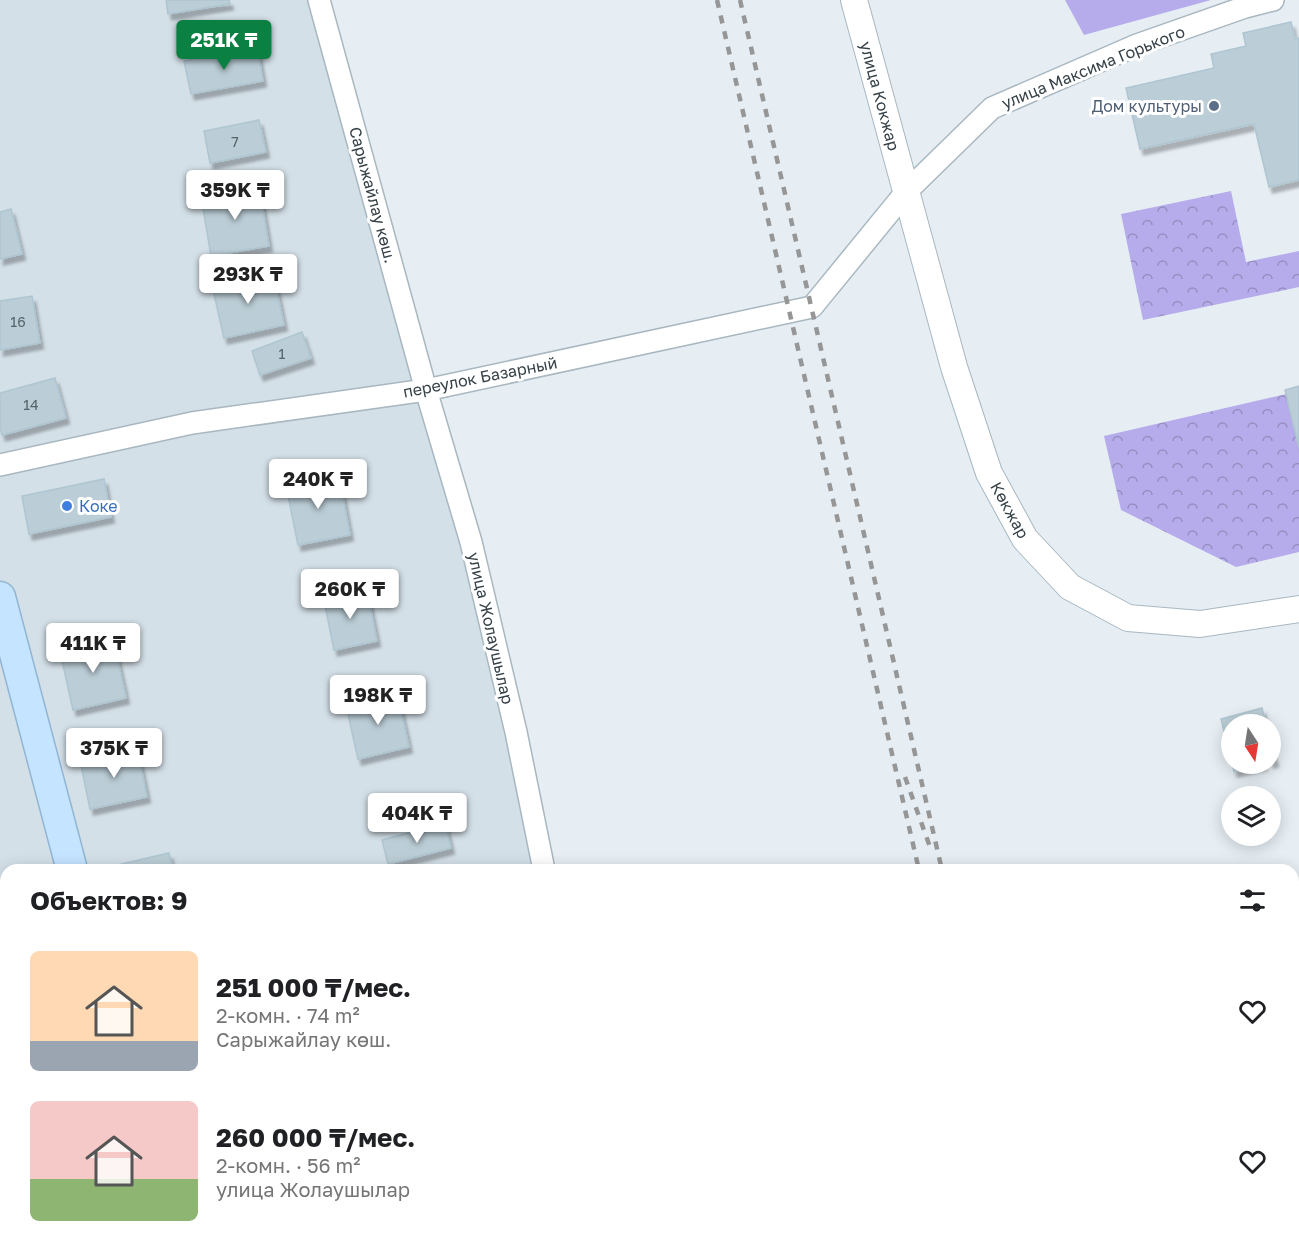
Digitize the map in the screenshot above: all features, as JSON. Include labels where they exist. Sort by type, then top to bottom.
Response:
[{"type":"main road","points":[[0,597],[70,864]]},
{"type":"street","name":"Сарыжайлау көш.","points":[[319,0],[426,390]]},
{"type":"street","name":"улица Кокжар","points":[[854,0],[906,192]]},
{"type":"street","name":"улица Максима Горького","points":[[906,192],[992,108],[1137,45],[1245,7],[1273,0]]},
{"type":"street","name":"переулок Базарный","points":[[0,465],[192,423],[426,390],[812,307],[906,192]]},
{"type":"street","name":"Көкжар","points":[[906,192],[954,367],[989,473],[1025,539],[1062,579],[1070,587],[1128,618],[1200,624],[1299,609]]},
{"type":"street","name":"улица Жолаушылар","points":[[426,390],[471,542],[516,732],[543,864]]},
{"type":"shaded area","points":[[0,0],[319,0],[426,390],[543,864],[0,864]]},
{"type":"green space","points":[[1065,0],[1211,0],[1084,35]]},
{"type":"green space","points":[[1231,191],[1246,262],[1299,251],[1299,287],[1143,320],[1121,214]]},
{"type":"green space","points":[[1299,391],[1299,552],[1236,567],[1121,510],[1104,436]]},
{"type":"building","points":[[166,0],[229,0],[230,4],[168,14]]},
{"type":"building","name":"Дом культуры","points":[[1291,22],[1295,39],[1299,38],[1299,180],[1269,187],[1254,124],[1140,149],[1126,88],[1214,68],[1211,54],[1246,46],[1243,33]]},
{"type":"building","points":[[257,47],[263,81],[191,94],[184,61]]},
{"type":"building","points":[[259,120],[266,152],[210,163],[204,131]]},
{"type":"building","points":[[259,186],[269,246],[211,256],[201,196]]},
{"type":"building","points":[[11,209],[22,254],[0,259],[0,212]]},
{"type":"building","points":[[273,272],[284,325],[224,338],[212,285]]},
{"type":"building","points":[[32,296],[40,343],[0,350],[0,301]]},
{"type":"building","points":[[302,332],[311,358],[260,375],[252,351]]},
{"type":"building","points":[[55,378],[66,418],[2,435],[0,393]]},
{"type":"building","points":[[1299,386],[1299,448],[1285,390]]},
{"type":"building","points":[[339,476],[350,535],[298,545],[286,485]]},
{"type":"building","name":"Коке","points":[[104,479],[111,517],[29,534],[22,496]]},
{"type":"building","points":[[367,591],[377,641],[334,650],[324,600]]},
{"type":"building","points":[[113,639],[126,698],[73,710],[60,651]]},
{"type":"building","points":[[397,693],[409,747],[358,759],[346,705]]},
{"type":"building","points":[[1262,708],[1264,714],[1240,714]]},
{"type":"building","points":[[137,748],[147,797],[90,809],[80,760]]},
{"type":"building","points":[[445,823],[451,848],[388,864],[382,840]]},
{"type":"building","points":[[169,853],[172,864],[121,864]]},
{"type":"railway","points":[[717,0],[918,864]]},
{"type":"railway","points":[[740,0],[941,864]]},
{"type":"railway","points":[[905,777],[930,847]]},
{"type":"place","name":"Дом культуры","points":[[1214,106]]},
{"type":"place","name":"Коке","points":[[67,506]]}]
